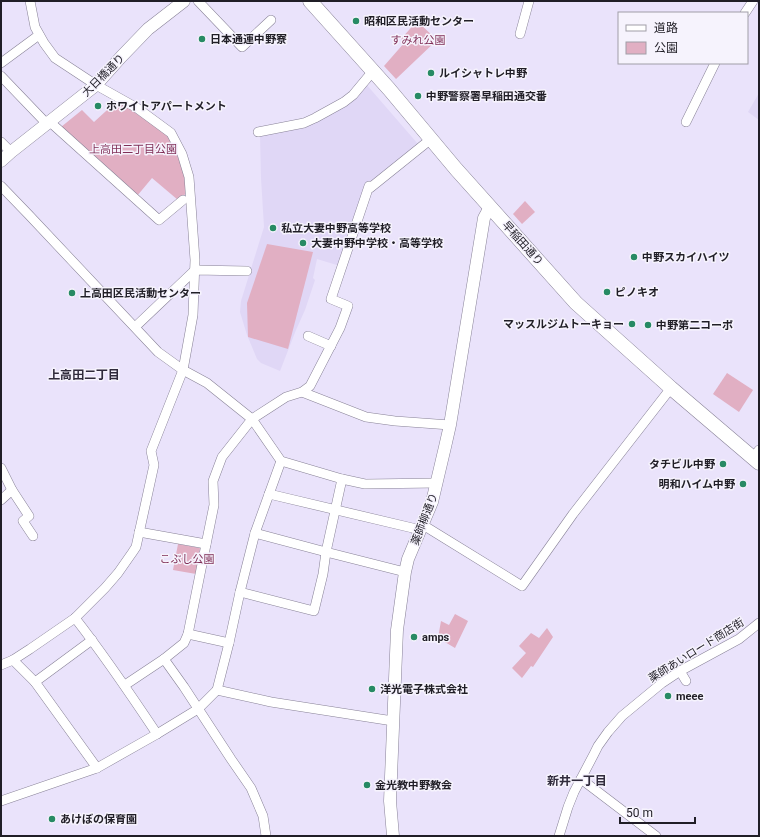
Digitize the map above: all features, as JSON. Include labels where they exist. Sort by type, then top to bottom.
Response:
[{"type":"main road","name":"早稲田通り","points":[[310,1],[373,71],[456,169],[576,303],[670,388],[757,457]]},
{"type":"street","points":[[1,665],[13,660],[75,618],[118,573],[136,547],[154,465],[151,451],[183,370],[193,315],[195,270],[189,177],[182,154],[171,133],[137,108],[96,85],[55,58],[39,34],[30,1]]},
{"type":"street","name":"大日橋通り","points":[[1,161],[96,85],[148,30],[184,1]]},
{"type":"street","points":[[198,1],[242,47],[272,20]]},
{"type":"street","points":[[520,34],[529,1]]},
{"type":"street","points":[[746,12],[753,1]]},
{"type":"street","points":[[1,63],[39,34]]},
{"type":"street","points":[[686,122],[715,64]]},
{"type":"street","points":[[258,132],[304,123],[315,118],[344,102],[373,71]]},
{"type":"street","points":[[1,76],[48,123],[159,220],[183,200]]},
{"type":"street","points":[[124,685],[164,659],[184,643],[188,634],[214,506],[213,481],[222,457],[252,419],[286,397],[302,392],[310,386],[340,328],[348,306],[331,299],[369,186],[370,188],[431,139]]},
{"type":"street","points":[[1,142],[11,152]]},
{"type":"street","points":[[1,186],[158,352],[183,370],[207,383],[252,419],[281,461],[342,479],[365,484],[437,483]]},
{"type":"street","name":"薬師柳通り","points":[[393,836],[390,801],[397,630],[405,572],[408,559],[432,502],[437,483],[450,425],[484,218],[490,207]]},
{"type":"street","points":[[135,327],[195,270],[247,271]]},
{"type":"street","points":[[308,336],[331,346]]},
{"type":"street","points":[[269,494],[335,510],[422,527],[522,586],[573,514],[670,388]]},
{"type":"street","points":[[302,392],[366,417],[395,421],[450,425]]},
{"type":"street","points":[[1,801],[97,768],[198,709],[217,690],[255,532],[281,461]]},
{"type":"street","points":[[1,468],[12,490],[29,516],[23,521],[32,536]]},
{"type":"street","points":[[240,592],[314,611],[342,479]]},
{"type":"street","points":[[1,500],[12,490]]},
{"type":"street","points":[[139,532],[206,544]]},
{"type":"street","points":[[255,532],[405,572]]},
{"type":"street","points":[[75,618],[124,685],[157,734]]},
{"type":"street","name":"薬師あいロード商店街","points":[[560,836],[574,792],[598,746],[622,716],[662,683],[680,671],[739,639],[759,623]]},
{"type":"street","points":[[188,634],[229,643]]},
{"type":"street","points":[[34,682],[92,640]]},
{"type":"street","points":[[164,659],[251,788],[263,816],[266,836]]},
{"type":"street","points":[[13,660],[34,682],[97,768]]},
{"type":"street","points":[[680,671],[686,681]]},
{"type":"street","points":[[217,690],[271,702],[393,721]]},
{"type":"street","points":[[582,779],[656,836]]},
{"type":"shaded area","name":"大妻中野中学校・高等学校","points":[[366,84],[418,144],[365,188],[340,266],[317,259],[313,278],[315,280],[305,310],[280,371],[261,363],[257,359],[247,335],[240,312],[241,301],[264,227],[260,135],[305,128],[336,111]]},
{"type":"shaded area","points":[[759,93],[759,120],[748,112]]},
{"type":"green space","name":"すみれ公園","points":[[417,21],[437,40],[396,79],[384,66],[405,42],[401,39]]},
{"type":"green space","name":"上高田二丁目公園","points":[[117,101],[168,134],[181,164],[188,192],[178,200],[152,178],[137,196],[61,127],[82,110],[94,122]]},
{"type":"green space","points":[[525,201],[535,212],[522,224],[513,214]]},
{"type":"green space","points":[[267,244],[313,252],[288,349],[248,337],[247,303]]},
{"type":"green space","points":[[727,373],[753,390],[739,412],[713,394]]},
{"type":"green space","name":"こぶし公園","points":[[178,544],[200,548],[196,574],[173,570]]},
{"type":"green space","points":[[455,614],[468,621],[455,648],[438,638],[441,621],[449,625]]},
{"type":"green space","points":[[547,628],[553,637],[533,667],[531,666],[522,678],[512,668],[526,653],[519,646],[531,633],[539,638]]},
{"type":"place","name":"昭和区民活動センター","points":[[356,21]]},
{"type":"place","name":"日本通運中野寮","points":[[202,39]]},
{"type":"place","name":"ルイシャトレ中野","points":[[431,73]]},
{"type":"place","name":"中野警察署早稲田通交番","points":[[418,96]]},
{"type":"place","name":"ホワイトアパートメント","points":[[98,106]]},
{"type":"place","name":"私立大妻中野高等学校","points":[[273,228]]},
{"type":"place","name":"大妻中野中学校・高等学校","points":[[303,243]]},
{"type":"place","name":"中野スカイハイツ","points":[[634,257]]},
{"type":"place","name":"ピノキオ","points":[[607,292]]},
{"type":"place","name":"上高田区民活動センター","points":[[72,293]]},
{"type":"place","name":"マッスルジムトーキョー","points":[[632,324]]},
{"type":"place","name":"中野第二コーポ","points":[[648,325]]},
{"type":"place","name":"タチビル中野","points":[[723,464]]},
{"type":"place","name":"明和ハイム中野","points":[[743,484]]},
{"type":"place","name":"amps","points":[[414,637]]},
{"type":"place","name":"洋光電子株式会社","points":[[372,689]]},
{"type":"place","name":"meee","points":[[668,696]]},
{"type":"place","name":"金光教中野教会","points":[[367,785]]},
{"type":"place","name":"あけぼの保育園","points":[[52,819]]},
{"type":"district","name":"上高田二丁目","points":[[84,375]]},
{"type":"district","name":"新井一丁目","points":[[577,781]]}]
